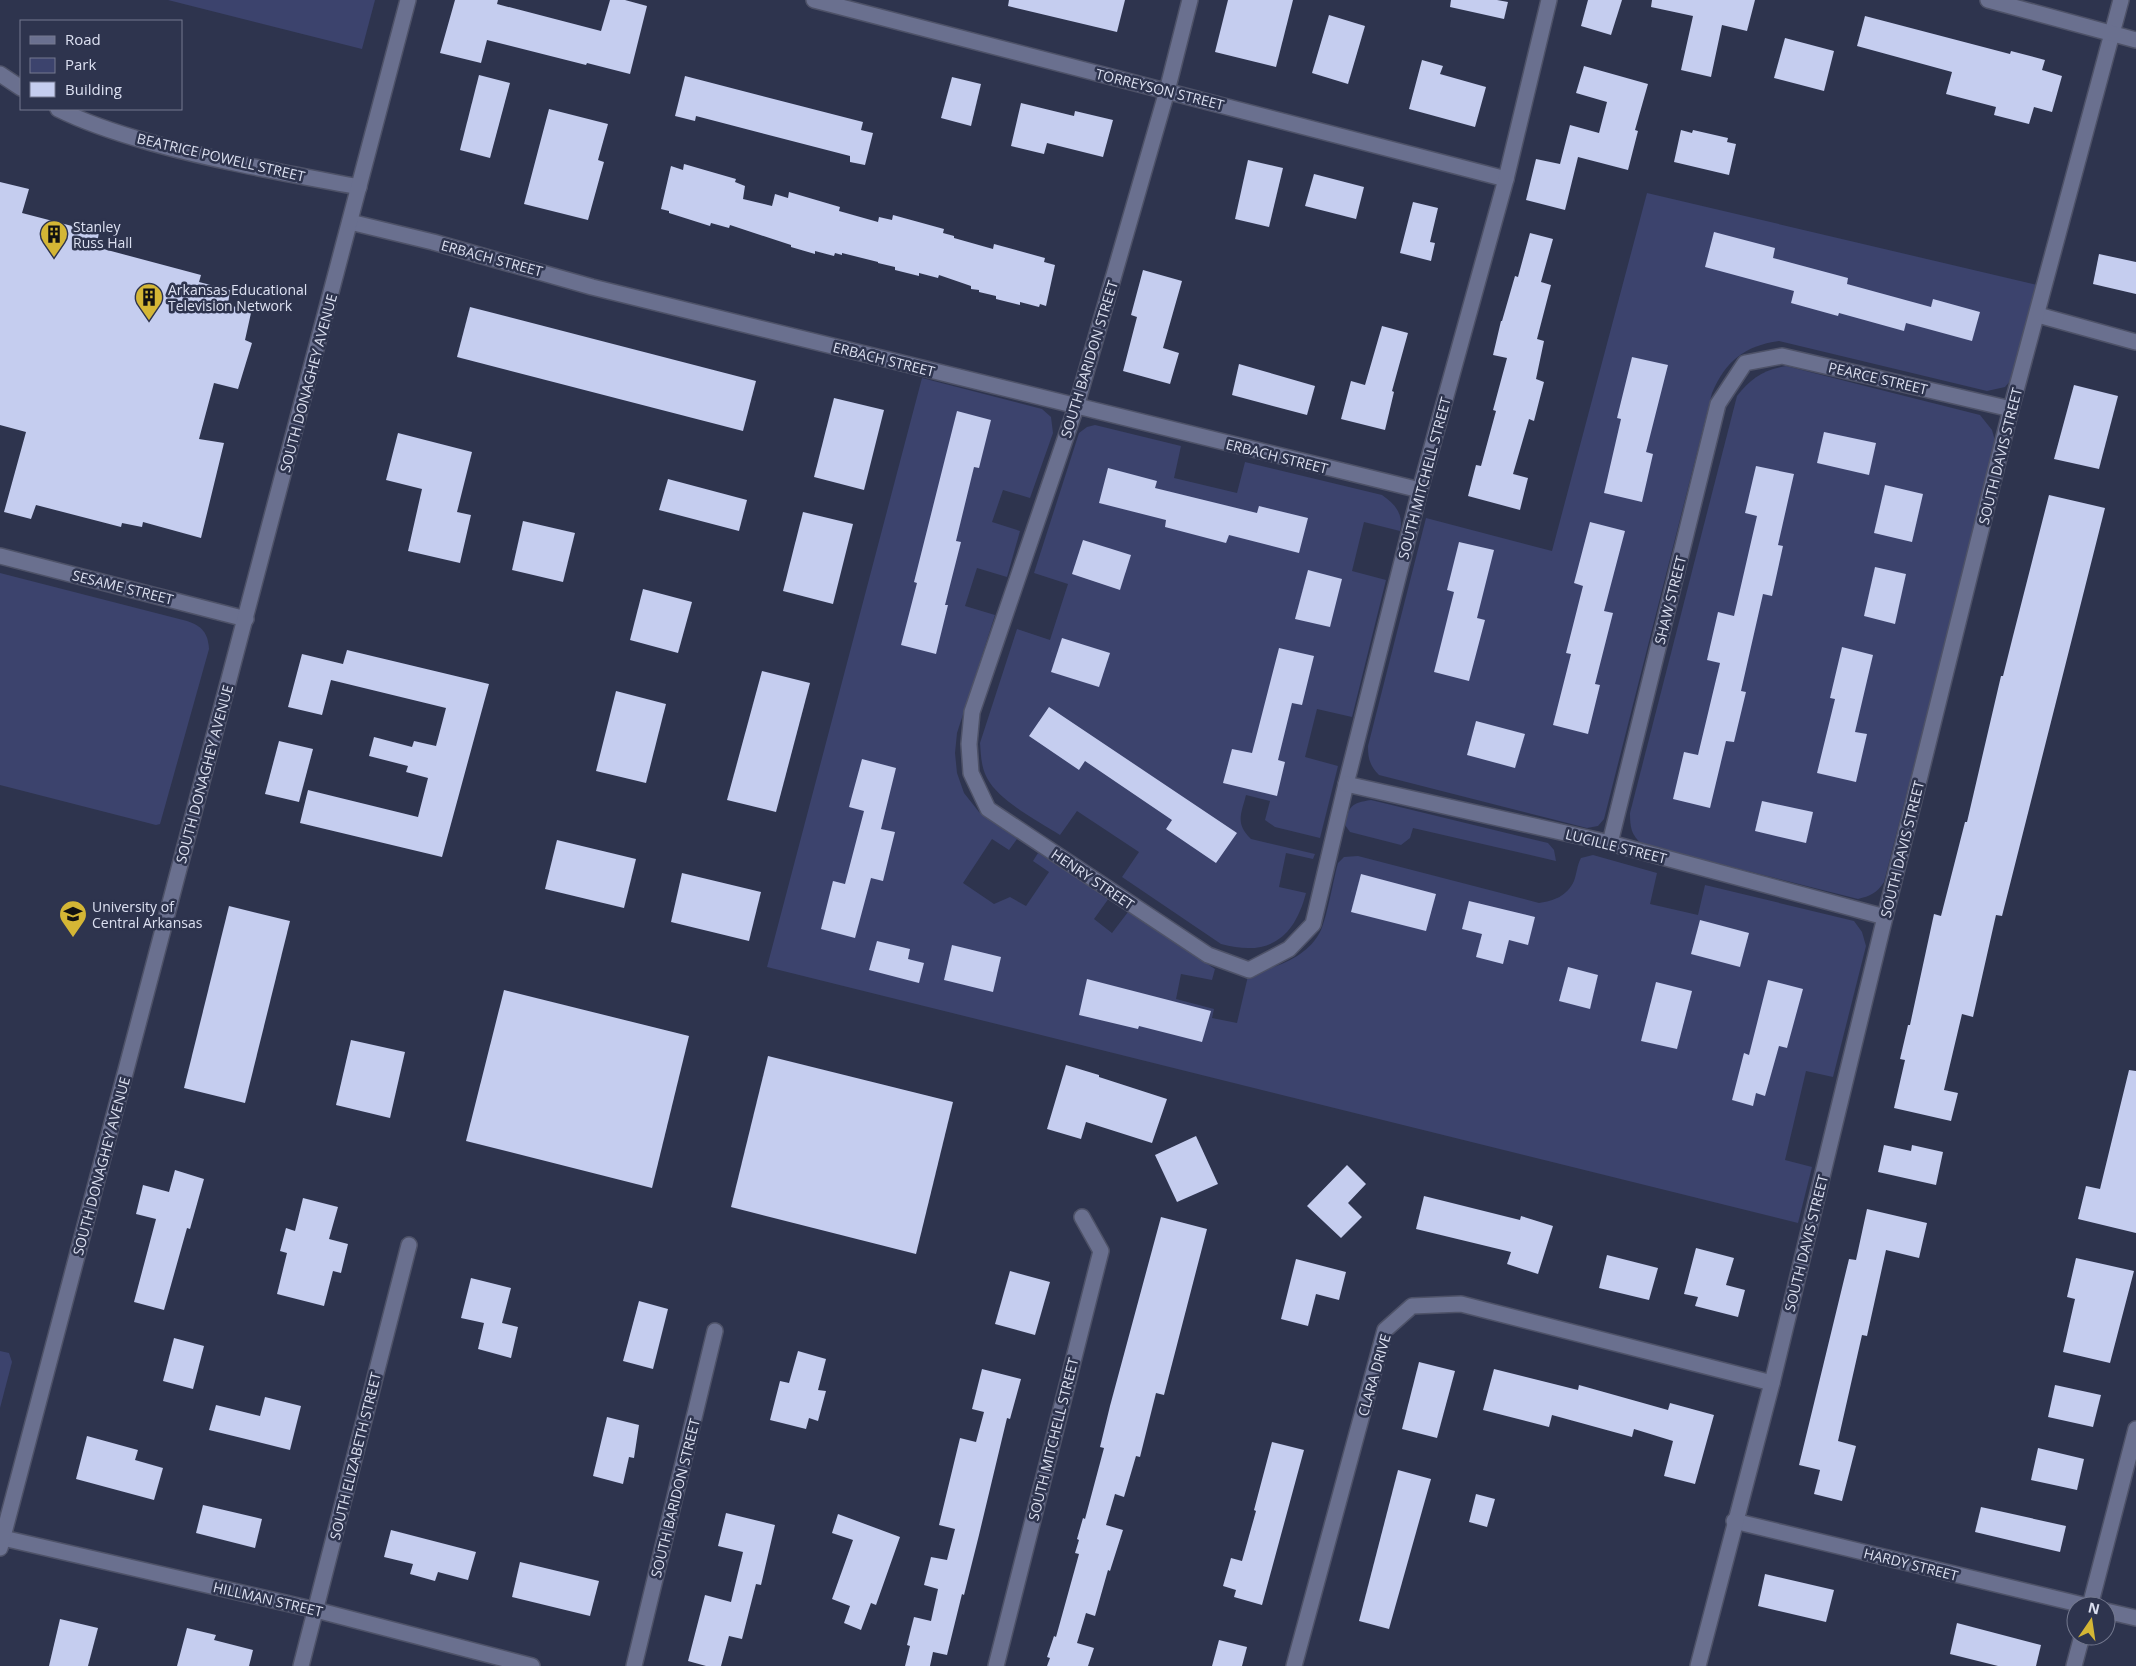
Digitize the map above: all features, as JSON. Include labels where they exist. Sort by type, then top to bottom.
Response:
[{"type":"street","name":"SOUTH DONAGHEY AVENUE","points":[[1,1543],[408,0]]},
{"type":"street","name":"TORREYSON STREET","points":[[814,0],[1506,179]]},
{"type":"street","name":"SOUTH BARIDON STREET","points":[[972,712],[1076,407],[1167,91],[1190,0]]},
{"type":"street","name":"SOUTH MITCHELL STREET","points":[[1289,949],[1313,924],[1420,490],[1506,179],[1549,0]]},
{"type":"street","points":[[1988,0],[2136,40]]},
{"type":"street","name":"SOUTH DAVIS STREET","points":[[1698,1666],[1734,1521],[1772,1384],[1885,917],[2012,409],[2121,0]]},
{"type":"street","points":[[0,74],[20,87]]},
{"type":"street","name":"BEATRICE POWELL STREET","points":[[61,110],[130,136],[176,149],[359,187]]},
{"type":"street","name":"ERBACH STREET","points":[[350,222],[452,247],[592,287],[1420,490]]},
{"type":"street","points":[[2038,315],[2136,342]]},
{"type":"street","name":"PEARCE STREET","points":[[1745,363],[1782,356],[2012,409]]},
{"type":"street","name":"SHAW STREET","points":[[1610,843],[1718,404],[1745,363]]},
{"type":"street","name":"SESAME STREET","points":[[0,556],[246,619]]},
{"type":"street","name":"HENRY STREET","points":[[972,712],[969,744],[971,773],[988,809],[1208,956],[1249,970],[1289,949]]},
{"type":"street","name":"LUCILLE STREET","points":[[1346,784],[1610,843],[1885,917]]},
{"type":"street","name":"SOUTH MITCHELL STREET","points":[[996,1666],[1101,1251],[1082,1217]]},
{"type":"street","name":"SOUTH ELIZABETH STREET","points":[[302,1666],[409,1245]]},
{"type":"street","name":"CLARA DRIVE","points":[[1294,1666],[1385,1330],[1412,1306],[1461,1304],[1772,1384]]},
{"type":"street","name":"SOUTH BARIDON STREET","points":[[634,1666],[715,1331]]},
{"type":"street","points":[[2092,1596],[2136,1429]]},
{"type":"street","name":"HARDY STREET","points":[[1734,1521],[2066,1600]]},
{"type":"street","name":"HILLMAN STREET","points":[[1,1543],[316,1610],[532,1666]]},
{"type":"street","points":[[2116,1613],[2136,1618]]},
{"type":"street","points":[[2074,1666],[2079,1646]]},
{"type":"green space","points":[[168,0],[375,0],[362,49]]},
{"type":"green space","points":[[1647,193],[2037,285],[2011,380],[2005,387],[1987,391],[1779,341],[1767,343],[1746,351],[1723,372],[1712,393],[1604,819],[1598,826],[1587,828],[1379,775],[1373,769],[1370,762],[1368,746],[1426,518],[1552,551]]},
{"type":"green space","points":[[1786,366],[1980,415],[1992,430],[1996,444],[1884,882],[1873,893],[1858,899],[1642,844],[1633,834],[1630,822],[1630,813],[1737,396],[1747,384],[1758,376]]},
{"type":"green space","points":[[922,378],[1042,409],[1051,417],[1053,433],[1030,498],[1003,490],[992,522],[1020,531],[1007,577],[977,568],[965,606],[995,615],[957,733],[955,753],[957,773],[964,793],[979,812],[1017,839],[1009,850],[992,839],[963,883],[994,904],[1010,897],[1026,906],[1049,872],[1033,861],[1038,853],[1109,898],[1094,919],[1112,933],[1128,912],[1215,969],[1212,980],[1181,974],[1176,999],[1214,1009],[1212,1018],[1237,1023],[1248,976],[1290,960],[1308,948],[1315,940],[1324,923],[1338,863],[1344,857],[1358,856],[1539,903],[1550,901],[1564,894],[1574,881],[1581,858],[1593,855],[1657,873],[1650,904],[1698,915],[1705,885],[1854,921],[1862,932],[1866,946],[1833,1077],[1806,1071],[1785,1160],[1812,1167],[1798,1223],[767,967]]},
{"type":"green space","points":[[1095,425],[1181,446],[1174,478],[1237,493],[1245,462],[1382,495],[1391,502],[1401,519],[1400,531],[1364,522],[1352,571],[1386,580],[1352,717],[1317,709],[1305,757],[1338,766],[1320,838],[1275,827],[1265,820],[1270,801],[1246,795],[1241,813],[1241,823],[1251,839],[1315,854],[1313,859],[1286,853],[1279,887],[1306,893],[1301,909],[1286,933],[1277,941],[1265,946],[1252,948],[1221,944],[1122,877],[1139,852],[1077,811],[1060,835],[1000,795],[987,778],[984,770],[980,743],[1017,629],[1050,640],[1068,584],[1034,573],[1079,433],[1087,427]]},
{"type":"green space","points":[[0,573],[187,621],[197,625],[206,634],[209,649],[160,824],[156,825],[0,785]]},
{"type":"green space","points":[[1371,800],[1548,843],[1554,850],[1556,861],[1413,828],[1410,838],[1401,845],[1350,832],[1345,825],[1352,806],[1359,802]]},
{"type":"green space","points":[[0,1351],[9,1353],[12,1362],[0,1408]]},
{"type":"building","points":[[455,0],[498,0],[497,4],[601,31],[610,0],[625,0],[647,6],[630,74],[487,40],[481,63],[440,53]]},
{"type":"building","points":[[1009,0],[1125,0],[1117,32],[1008,6]]},
{"type":"building","points":[[1228,0],[1293,0],[1276,67],[1215,52]]},
{"type":"building","points":[[1451,0],[1497,0],[1508,2],[1504,19],[1450,7]]},
{"type":"building","points":[[1588,0],[1622,0],[1611,35],[1581,26]]},
{"type":"building","points":[[1652,0],[1755,0],[1747,31],[1722,25],[1711,77],[1681,70],[1693,16],[1651,7]]},
{"type":"building","points":[[1329,15],[1365,26],[1348,84],[1312,73]]},
{"type":"building","points":[[1865,16],[2010,54],[2011,51],[2045,60],[2042,70],[2062,76],[2052,112],[2034,107],[2029,124],[1994,115],[1996,107],[1946,94],[1952,72],[1857,46]]},
{"type":"building","points":[[1785,38],[1834,51],[1824,91],[1774,78]]},
{"type":"building","points":[[1422,60],[1443,66],[1440,74],[1486,87],[1475,127],[1409,109]]},
{"type":"building","points":[[1584,66],[1648,84],[1635,130],[1638,131],[1628,170],[1578,157],[1565,210],[1526,200],[1536,159],[1560,164],[1570,125],[1599,133],[1607,102],[1576,93]]},
{"type":"building","points":[[479,75],[510,83],[490,158],[460,150]]},
{"type":"building","points":[[685,76],[863,122],[861,130],[873,133],[865,165],[850,162],[850,156],[696,116],[695,121],[675,116]]},
{"type":"building","points":[[952,77],[981,84],[971,126],[941,118]]},
{"type":"building","points":[[1021,103],[1074,116],[1075,111],[1113,120],[1103,157],[1047,143],[1044,154],[1011,146]]},
{"type":"building","points":[[549,109],[608,124],[598,160],[604,162],[588,220],[524,204]]},
{"type":"building","points":[[1681,130],[1692,133],[1693,130],[1728,138],[1727,142],[1736,144],[1729,175],[1674,162]]},
{"type":"building","points":[[1248,160],[1283,168],[1269,227],[1235,219]]},
{"type":"building","points":[[684,164],[736,179],[735,182],[745,186],[743,199],[772,206],[775,194],[788,198],[789,192],[840,207],[839,211],[878,222],[879,217],[892,220],[893,215],[944,229],[943,233],[954,236],[954,238],[993,249],[994,244],[1045,258],[1044,262],[1055,265],[1046,306],[1040,304],[1039,307],[1020,302],[1020,305],[996,299],[996,296],[979,292],[979,290],[971,289],[971,286],[939,275],[938,278],[919,273],[919,276],[895,270],[895,267],[842,253],[842,255],[835,253],[834,256],[815,251],[815,254],[730,225],[729,228],[711,223],[710,226],[669,213],[669,211],[661,209],[671,166],[683,170]]},
{"type":"building","points":[[1314,174],[1364,187],[1356,219],[1305,206]]},
{"type":"building","points":[[0,182],[29,189],[22,213],[99,233],[96,247],[201,275],[199,282],[230,290],[228,304],[251,313],[245,340],[252,343],[238,389],[214,383],[199,439],[224,443],[201,538],[143,522],[142,527],[122,523],[121,527],[36,505],[31,519],[4,512],[26,432],[0,425]]},
{"type":"building","points":[[1413,202],[1438,208],[1430,242],[1435,243],[1431,261],[1400,253]]},
{"type":"building","points":[[1714,232],[1775,248],[1773,258],[1848,278],[1847,284],[1931,307],[1933,299],[1980,312],[1972,341],[1906,323],[1904,331],[1839,313],[1838,316],[1791,303],[1794,291],[1705,267]]},
{"type":"building","points":[[1530,233],[1553,239],[1541,282],[1551,285],[1537,339],[1544,341],[1536,379],[1544,382],[1534,421],[1529,419],[1513,474],[1528,478],[1520,510],[1468,496],[1476,465],[1481,466],[1496,411],[1493,410],[1507,358],[1493,355],[1501,321],[1515,276],[1518,277]]},
{"type":"building","points":[[2099,254],[2136,262],[2136,294],[2093,284]]},
{"type":"building","points":[[1143,270],[1182,281],[1163,348],[1179,353],[1170,384],[1123,371],[1137,317],[1131,315]]},
{"type":"building","points":[[470,307],[756,381],[743,431],[457,357]]},
{"type":"building","points":[[1382,326],[1408,333],[1392,391],[1394,392],[1385,430],[1341,419],[1351,381],[1365,385]]},
{"type":"building","points":[[1632,357],[1668,365],[1646,452],[1653,454],[1642,502],[1604,493],[1621,419],[1617,418]]},
{"type":"building","points":[[1239,364],[1315,386],[1307,415],[1232,395]]},
{"type":"building","points":[[2074,385],[2118,396],[2099,469],[2054,459]]},
{"type":"building","points":[[834,398],[884,410],[864,490],[814,477]]},
{"type":"building","points":[[957,411],[991,420],[979,468],[974,467],[956,541],[961,542],[945,605],[948,605],[936,654],[901,645],[917,583],[914,582]]},
{"type":"building","points":[[1824,432],[1876,443],[1869,475],[1817,463]]},
{"type":"building","points":[[398,433],[472,452],[457,512],[471,515],[460,563],[408,551],[422,489],[386,480]]},
{"type":"building","points":[[1756,466],[1794,474],[1778,545],[1783,546],[1772,596],[1763,594],[1741,691],[1746,692],[1734,742],[1726,741],[1710,808],[1673,799],[1684,752],[1698,755],[1720,663],[1707,660],[1718,612],[1734,616],[1757,516],[1745,513]]},
{"type":"building","points":[[1108,468],[1157,481],[1155,488],[1257,513],[1259,506],[1308,518],[1299,553],[1229,535],[1226,543],[1165,527],[1166,520],[1099,503]]},
{"type":"building","points":[[668,479],[747,500],[739,531],[659,510]]},
{"type":"building","points":[[1885,485],[1923,494],[1912,542],[1874,533]]},
{"type":"building","points":[[2049,495],[2105,508],[2002,916],[1996,915],[1973,1017],[1962,1014],[1944,1090],[1958,1093],[1951,1121],[1894,1108],[1905,1060],[1900,1059],[1908,1025],[1910,1025],[1934,914],[1941,916],[1965,822],[1967,822],[2001,676],[2003,676]]},
{"type":"building","points":[[803,512],[853,524],[833,604],[783,591]]},
{"type":"building","points":[[523,521],[575,533],[563,582],[512,570]]},
{"type":"building","points":[[1590,522],[1625,531],[1604,611],[1613,613],[1595,684],[1600,685],[1588,734],[1553,725],[1571,654],[1566,653],[1583,586],[1574,583]]},
{"type":"building","points":[[1083,540],[1131,555],[1120,590],[1072,574]]},
{"type":"building","points":[[1459,542],[1494,550],[1477,618],[1485,620],[1469,681],[1434,672],[1454,592],[1447,590]]},
{"type":"building","points":[[1875,567],[1906,574],[1895,624],[1864,616]]},
{"type":"building","points":[[1308,570],[1342,579],[1330,627],[1295,619]]},
{"type":"building","points":[[643,589],[692,602],[678,653],[630,640]]},
{"type":"building","points":[[1062,638],[1110,653],[1099,687],[1051,672]]},
{"type":"building","points":[[1842,647],[1873,655],[1855,732],[1867,734],[1856,782],[1817,773],[1835,699],[1830,698]]},
{"type":"building","points":[[1279,648],[1314,656],[1302,705],[1292,703],[1278,760],[1285,762],[1277,796],[1223,783],[1232,749],[1252,753]]},
{"type":"building","points":[[347,650],[489,684],[442,857],[300,823],[308,790],[418,817],[428,778],[406,772],[408,766],[369,756],[374,737],[412,747],[414,741],[436,746],[446,708],[331,680],[322,715],[288,707],[302,654],[343,664]]},
{"type":"building","points":[[762,671],[810,683],[776,812],[727,800]]},
{"type":"building","points":[[616,691],[666,704],[646,783],[596,771]]},
{"type":"building","points":[[1049,707],[1237,833],[1216,863],[1166,829],[1172,820],[1085,761],[1079,770],[1029,736]]},
{"type":"building","points":[[1476,721],[1525,734],[1515,768],[1467,755]]},
{"type":"building","points":[[279,741],[313,749],[299,802],[265,794]]},
{"type":"building","points":[[862,759],[896,768],[881,829],[895,832],[883,881],[871,878],[855,938],[821,929],[833,881],[845,884],[864,811],[849,807]]},
{"type":"building","points":[[1762,801],[1813,812],[1806,843],[1755,831]]},
{"type":"building","points":[[557,840],[636,859],[624,908],[545,889]]},
{"type":"building","points":[[682,873],[761,892],[749,941],[671,922]]},
{"type":"building","points":[[1361,874],[1436,894],[1426,931],[1351,912]]},
{"type":"building","points":[[1469,901],[1535,917],[1528,945],[1509,940],[1503,964],[1476,957],[1482,934],[1462,929]]},
{"type":"building","points":[[229,906],[290,921],[245,1103],[184,1088]]},
{"type":"building","points":[[1700,920],[1749,933],[1740,967],[1691,954]]},
{"type":"building","points":[[877,941],[910,949],[908,959],[924,963],[919,983],[869,970]]},
{"type":"building","points":[[952,945],[1001,957],[993,992],[944,980]]},
{"type":"building","points":[[1568,967],[1598,975],[1590,1009],[1559,1001]]},
{"type":"building","points":[[1087,979],[1211,1011],[1202,1042],[1139,1026],[1138,1029],[1079,1015]]},
{"type":"building","points":[[1768,980],[1803,989],[1787,1048],[1779,1046],[1765,1096],[1756,1093],[1753,1106],[1732,1100],[1744,1053],[1749,1055]]},
{"type":"building","points":[[1656,982],[1692,991],[1677,1049],[1641,1041]]},
{"type":"building","points":[[504,990],[689,1036],[652,1188],[466,1141]]},
{"type":"building","points":[[351,1040],[405,1052],[390,1118],[336,1105]]},
{"type":"building","points":[[768,1056],[953,1102],[916,1254],[731,1207]]},
{"type":"building","points":[[1066,1065],[1167,1099],[1152,1143],[1086,1122],[1081,1139],[1047,1129]]},
{"type":"building","points":[[2129,1070],[2136,1071],[2136,1233],[2078,1219],[2086,1186],[2100,1189]]},
{"type":"building","points":[[1196,1136],[1218,1184],[1177,1202],[1155,1155]]},
{"type":"building","points":[[1884,1145],[1911,1151],[1912,1145],[1943,1152],[1936,1185],[1878,1172]]},
{"type":"building","points":[[1347,1165],[1366,1184],[1348,1203],[1362,1217],[1341,1238],[1307,1206]]},
{"type":"building","points":[[175,1170],[204,1179],[190,1229],[187,1228],[164,1310],[134,1302],[156,1219],[136,1214],[143,1185],[169,1192]]},
{"type":"building","points":[[1424,1196],[1520,1220],[1521,1216],[1553,1226],[1538,1274],[1507,1264],[1511,1252],[1416,1229]]},
{"type":"building","points":[[303,1198],[338,1207],[329,1239],[348,1244],[341,1273],[333,1271],[324,1306],[277,1294],[287,1253],[280,1251],[286,1228],[295,1231]]},
{"type":"building","points":[[1867,1209],[1927,1223],[1919,1258],[1886,1250],[1867,1336],[1862,1335],[1838,1441],[1856,1446],[1842,1501],[1814,1494],[1820,1470],[1799,1465],[1849,1259],[1856,1260]]},
{"type":"building","points":[[1161,1217],[1207,1229],[1164,1395],[1156,1393],[1140,1457],[1136,1456],[1124,1497],[1115,1494],[1106,1525],[1123,1530],[1110,1571],[1108,1570],[1095,1616],[1086,1613],[1077,1643],[1094,1648],[1088,1666],[1047,1666],[1050,1658],[1047,1657],[1054,1636],[1056,1637],[1079,1554],[1075,1553],[1079,1540],[1077,1539],[1083,1518],[1085,1519],[1104,1448],[1100,1447],[1110,1406]]},
{"type":"building","points":[[1696,1248],[1734,1258],[1726,1285],[1745,1290],[1738,1317],[1695,1306],[1698,1297],[1684,1294]]},
{"type":"building","points":[[1607,1255],[1658,1268],[1649,1300],[1599,1288]]},
{"type":"building","points":[[2076,1258],[2134,1271],[2110,1363],[2063,1352],[2075,1299],[2067,1297]]},
{"type":"building","points":[[1296,1259],[1346,1272],[1339,1300],[1316,1294],[1308,1326],[1281,1319]]},
{"type":"building","points":[[1010,1271],[1050,1282],[1035,1335],[995,1324]]},
{"type":"building","points":[[471,1278],[511,1288],[502,1323],[518,1327],[511,1358],[478,1349],[484,1323],[461,1318]]},
{"type":"building","points":[[639,1301],[668,1309],[653,1369],[623,1361]]},
{"type":"building","points":[[174,1338],[204,1346],[193,1389],[163,1381]]},
{"type":"building","points":[[798,1351],[826,1359],[818,1390],[826,1391],[818,1421],[809,1418],[806,1429],[770,1420],[780,1381],[789,1383]]},
{"type":"building","points":[[1419,1362],[1455,1371],[1437,1438],[1402,1429]]},
{"type":"building","points":[[982,1369],[1021,1379],[1010,1419],[1007,1418],[964,1595],[962,1594],[947,1655],[933,1652],[930,1666],[905,1666],[910,1646],[907,1645],[914,1617],[931,1621],[938,1589],[924,1585],[931,1557],[947,1560],[955,1529],[939,1525],[960,1438],[976,1442],[984,1412],[972,1409]]},
{"type":"building","points":[[1494,1369],[1578,1390],[1579,1385],[1668,1410],[1670,1403],[1714,1415],[1695,1484],[1664,1476],[1673,1441],[1634,1429],[1632,1437],[1552,1415],[1549,1427],[1483,1410]]},
{"type":"building","points":[[2055,1385],[2101,1395],[2093,1427],[2048,1417]]},
{"type":"building","points":[[265,1397],[301,1406],[290,1450],[209,1430],[216,1405],[260,1416]]},
{"type":"building","points":[[607,1417],[639,1425],[634,1458],[629,1457],[623,1484],[593,1476]]},
{"type":"building","points":[[87,1436],[138,1450],[135,1460],[163,1468],[154,1500],[76,1479]]},
{"type":"building","points":[[1272,1442],[1304,1450],[1262,1605],[1234,1597],[1236,1590],[1223,1586],[1231,1558],[1242,1561]]},
{"type":"building","points":[[2038,1448],[2084,1459],[2077,1490],[2031,1480]]},
{"type":"building","points":[[1398,1470],[1431,1479],[1389,1629],[1359,1621]]},
{"type":"building","points":[[1476,1494],[1495,1499],[1487,1527],[1469,1522]]},
{"type":"building","points":[[203,1505],[262,1519],[255,1548],[196,1533]]},
{"type":"building","points":[[1981,1507],[2066,1526],[2060,1552],[1975,1532]]},
{"type":"building","points":[[726,1513],[775,1525],[761,1585],[756,1584],[742,1639],[729,1636],[721,1666],[706,1666],[688,1661],[705,1595],[731,1602],[743,1552],[718,1546]]},
{"type":"building","points":[[838,1514],[900,1537],[876,1605],[871,1603],[861,1630],[844,1623],[850,1606],[832,1599],[853,1540],[832,1533]]},
{"type":"building","points":[[391,1530],[476,1552],[468,1580],[438,1572],[435,1581],[410,1574],[413,1564],[384,1557]]},
{"type":"building","points":[[520,1562],[599,1581],[590,1616],[512,1597]]},
{"type":"building","points":[[1765,1574],[1834,1590],[1826,1622],[1758,1606]]},
{"type":"building","points":[[60,1619],[98,1628],[88,1666],[49,1666]]},
{"type":"building","points":[[1957,1623],[2041,1645],[2036,1666],[1998,1666],[1950,1654]]},
{"type":"building","points":[[187,1628],[216,1635],[214,1640],[253,1650],[249,1666],[177,1666]]},
{"type":"building","points":[[1219,1640],[1247,1647],[1242,1666],[1212,1666]]},
{"type":"place","name":"Stanley Russ Hall","points":[[54,258]]},
{"type":"place","name":"Arkansas Educational Television Network","points":[[149,321]]},
{"type":"place","name":"University of Central Arkansas","points":[[73,938]]}]
